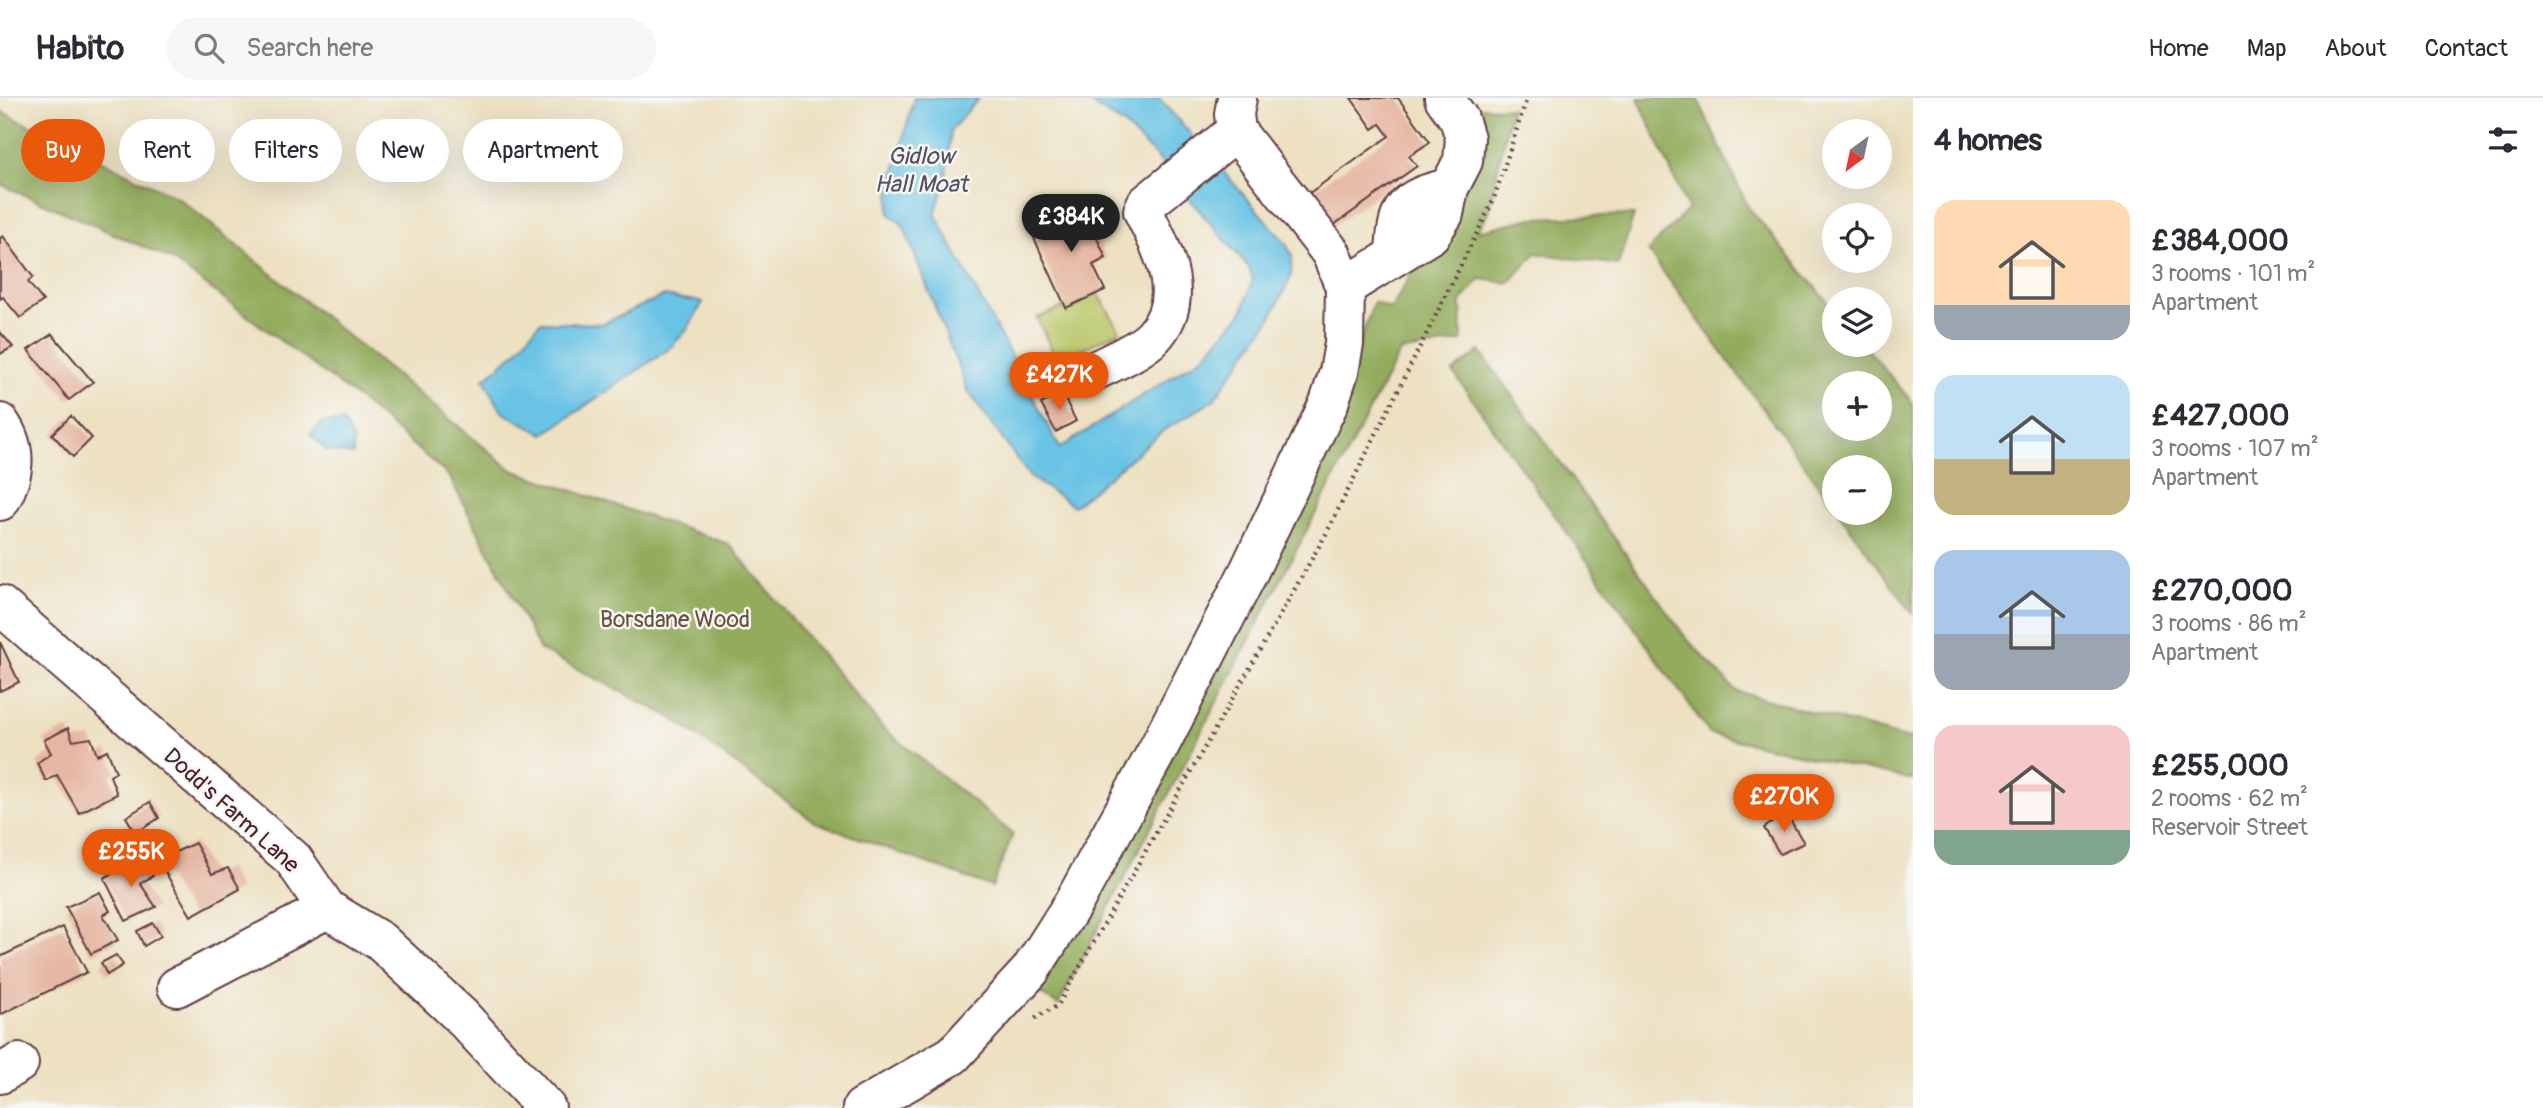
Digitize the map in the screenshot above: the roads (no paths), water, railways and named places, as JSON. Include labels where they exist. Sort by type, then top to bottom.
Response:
[{"type":"lane","points":[[1345,286],[1431,234],[1444,214],[1449,188],[1463,161],[1465,138],[1459,119],[1444,98]]},
{"type":"lane","points":[[862,1108],[953,1055],[970,1040],[1030,971],[1074,902],[1188,690],[1329,403],[1339,372],[1343,344],[1345,286],[1331,253],[1228,127],[1155,194],[1143,211],[1170,271],[1172,292],[1166,316],[1152,338],[1082,377]]},
{"type":"lane","points":[[0,424],[12,446],[13,467],[0,501]]},
{"type":"lane","name":"Dodd's Farm Lane","points":[[0,605],[293,859],[327,909],[380,941],[461,1016],[546,1108]]},
{"type":"lane","points":[[177,987],[327,909]]},
{"type":"water","name":"Gidlow Hall Moat","points":[[914,98],[979,98],[951,130],[946,178],[935,214],[1060,448],[1204,356],[1242,313],[1253,279],[1248,266],[1184,193],[1159,159],[1124,125],[1083,98],[1159,98],[1284,241],[1292,255],[1291,277],[1270,319],[1213,401],[1164,430],[1074,506],[1030,477],[968,391],[903,225],[889,213],[891,186]]},
{"type":"water","points":[[663,296],[703,302],[687,330],[669,349],[544,434],[502,412],[484,379],[516,352],[540,322],[602,324]]},
{"type":"water","points":[[343,422],[353,440],[353,455],[326,450],[310,434],[323,423]]},
{"type":"park label","name":"Borsdane Wood","points":[[675,619]]}]
